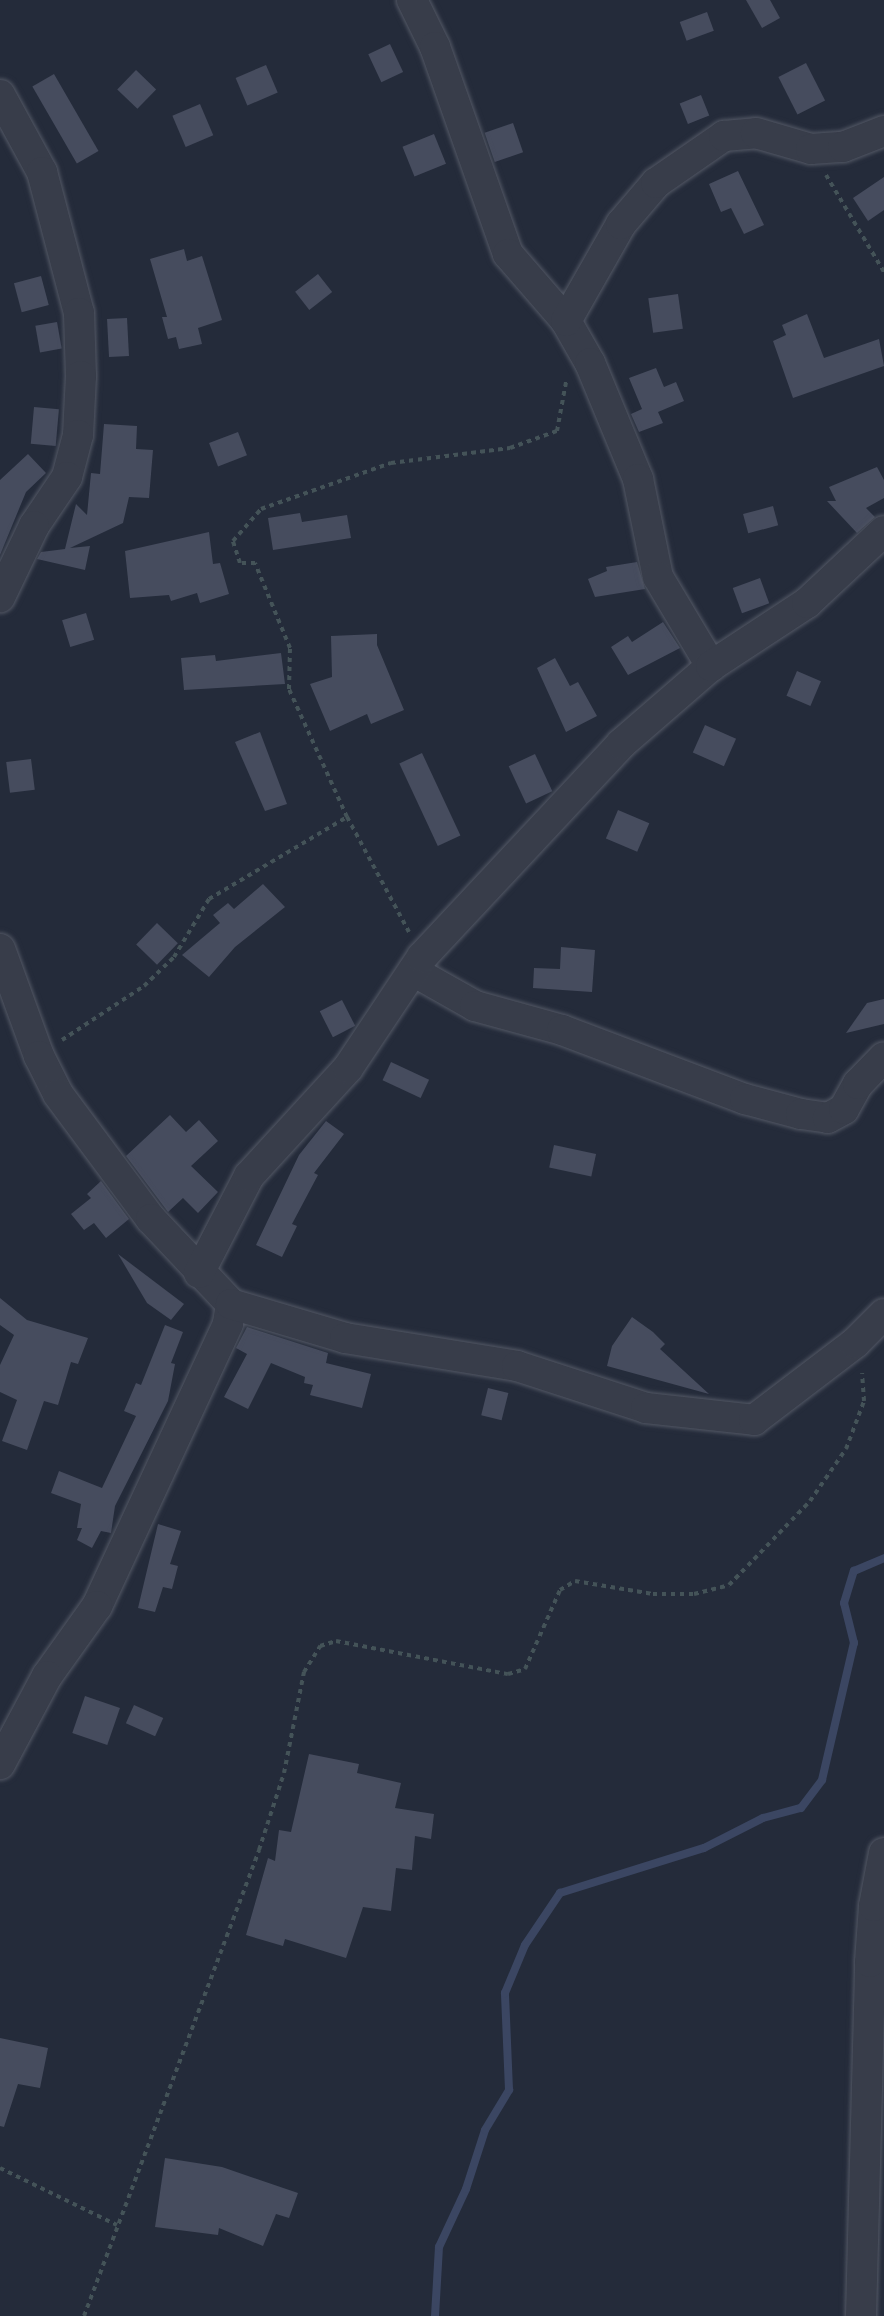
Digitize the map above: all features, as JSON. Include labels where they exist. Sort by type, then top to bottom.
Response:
[{"type":"street","points":[[412,0],[435,47],[508,254],[566,321],[591,363],[638,479],[658,577],[711,666]]},
{"type":"street","points":[[0,95],[42,172],[79,313],[81,376],[78,435],[67,477],[34,526],[0,597]]},
{"type":"street","points":[[566,321],[621,224],[656,183],[724,136],[756,133],[809,148],[843,147],[884,131]]},
{"type":"street","points":[[199,1273],[249,1176],[348,1068],[417,964],[621,744],[711,666],[807,603],[884,531]]},
{"type":"street","points":[[0,949],[39,1056],[94,1146],[199,1273],[231,1304],[345,1338],[517,1366],[646,1408],[754,1420],[855,1343],[884,1314]]},
{"type":"street","points":[[417,964],[476,1006],[562,1030],[745,1099],[801,1114],[828,1118],[844,1109],[858,1084],[884,1057]]},
{"type":"street","points":[[0,1764],[47,1676],[97,1606],[228,1324],[231,1304]]},
{"type":"street","points":[[861,2316],[874,2146],[874,1906],[884,1853]]},
{"type":"path","points":[[809,148],[884,272]]},
{"type":"path","points":[[417,964],[289,689],[290,648],[255,563],[240,563],[234,541],[261,509],[391,463],[510,448],[557,431],[566,377]]},
{"type":"path","points":[[39,1056],[144,986],[174,957],[210,899],[347,817]]},
{"type":"path","points":[[84,2316],[259,1850],[284,1773],[304,1672],[320,1646],[336,1641],[508,1674],[525,1669],[560,1590],[575,1581],[653,1594],[694,1594],[729,1585],[810,1501],[846,1449],[864,1401],[855,1343]]},
{"type":"path","points":[[0,2168],[117,2225]]},
{"type":"building","points":[[746,0],[770,0],[780,18],[762,28]]},
{"type":"building","points":[[707,12],[714,31],[687,41],[680,22]]},
{"type":"building","points":[[390,44],[403,72],[381,82],[368,54]]},
{"type":"building","points":[[806,63],[825,100],[797,114],[778,77]]},
{"type":"building","points":[[266,65],[278,93],[247,106],[236,78]]},
{"type":"building","points":[[136,70],[156,89],[137,109],[117,89]]},
{"type":"building","points":[[54,74],[99,151],[77,164],[32,86]]},
{"type":"building","points":[[701,95],[709,115],[688,124],[680,104]]},
{"type":"building","points":[[200,104],[213,135],[186,147],[172,116]]},
{"type":"building","points":[[513,123],[523,152],[495,162],[485,133]]},
{"type":"building","points":[[434,134],[446,164],[414,176],[402,147]]},
{"type":"building","points":[[738,171],[764,225],[744,234],[731,208],[721,212],[709,184]]},
{"type":"building","points":[[884,177],[884,210],[868,221],[853,198]]},
{"type":"building","points":[[184,249],[187,261],[202,256],[222,320],[198,328],[202,344],[179,349],[176,337],[168,339],[162,317],[167,317],[150,259]]},
{"type":"building","points":[[318,274],[332,292],[309,310],[295,292]]},
{"type":"building","points":[[41,276],[49,305],[22,312],[14,283]]},
{"type":"building","points":[[678,294],[683,329],[653,333],[648,298]]},
{"type":"building","points":[[807,314],[824,358],[879,339],[884,366],[793,398],[773,341],[786,335],[782,325]]},
{"type":"building","points":[[127,318],[129,356],[109,357],[107,319]]},
{"type":"building","points":[[57,322],[62,349],[40,352],[35,326]]},
{"type":"building","points":[[656,368],[664,387],[676,382],[684,401],[658,412],[663,423],[639,432],[631,414],[642,409],[629,378]]},
{"type":"building","points":[[34,407],[59,409],[56,446],[31,444]]},
{"type":"building","points":[[104,424],[137,426],[136,449],[153,450],[149,498],[129,497],[123,523],[70,548],[90,546],[85,570],[37,559],[41,552],[65,549],[76,504],[87,515],[91,473],[100,474]]},
{"type":"building","points":[[238,432],[247,455],[218,466],[209,443]]},
{"type":"building","points":[[28,454],[46,473],[26,492],[0,555],[0,480]]},
{"type":"building","points":[[877,467],[884,480],[884,498],[866,508],[875,517],[857,533],[827,501],[836,501],[829,487]]},
{"type":"building","points":[[773,506],[778,525],[748,533],[743,514]]},
{"type":"building","points":[[300,513],[302,522],[347,515],[351,538],[273,550],[268,518]]},
{"type":"building","points":[[209,532],[213,564],[220,563],[229,594],[200,603],[197,593],[171,601],[169,595],[130,598],[125,551]]},
{"type":"building","points":[[637,562],[645,589],[595,597],[588,579],[607,571],[606,567]]},
{"type":"building","points":[[760,578],[769,603],[742,613],[733,588]]},
{"type":"building","points":[[86,613],[94,640],[70,647],[62,620]]},
{"type":"building","points":[[663,622],[680,648],[628,675],[611,647],[628,636],[632,642]]},
{"type":"building","points":[[377,634],[377,645],[404,710],[371,724],[367,714],[330,731],[310,684],[332,677],[331,636]]},
{"type":"building","points":[[281,653],[285,684],[184,690],[181,658],[215,655],[216,661]]},
{"type":"building","points":[[555,658],[570,686],[578,682],[597,716],[566,732],[537,668]]},
{"type":"building","points":[[797,671],[821,681],[810,706],[786,696]]},
{"type":"building","points":[[705,725],[736,739],[724,766],[693,752]]},
{"type":"building","points":[[260,732],[287,804],[265,811],[235,742]]},
{"type":"building","points":[[422,753],[460,835],[438,846],[399,764]]},
{"type":"building","points":[[535,754],[552,791],[526,803],[509,766]]},
{"type":"building","points":[[31,759],[35,790],[10,793],[6,762]]},
{"type":"building","points":[[618,810],[649,823],[637,852],[606,839]]},
{"type":"building","points":[[263,884],[285,907],[235,947],[209,977],[182,955],[220,923],[213,915],[228,903],[234,909]]},
{"type":"building","points":[[157,923],[178,943],[157,965],[136,945]]},
{"type":"building","points":[[561,947],[595,950],[592,992],[533,988],[534,968],[560,969]]},
{"type":"building","points":[[884,999],[884,1024],[846,1033],[867,1003]]},
{"type":"building","points":[[342,1000],[355,1026],[333,1037],[320,1011]]},
{"type":"building","points":[[391,1062],[429,1080],[421,1098],[383,1080]]},
{"type":"building","points":[[170,1115],[186,1132],[199,1120],[218,1141],[191,1166],[218,1192],[198,1213],[183,1198],[168,1212],[126,1156]]},
{"type":"building","points":[[326,1121],[344,1134],[314,1173],[318,1175],[292,1224],[297,1226],[282,1257],[256,1245],[299,1155]]},
{"type":"building","points":[[554,1145],[596,1154],[591,1176],[549,1167]]},
{"type":"building","points":[[101,1181],[129,1219],[106,1238],[94,1223],[84,1230],[71,1214],[91,1198],[87,1194]]},
{"type":"building","points":[[118,1254],[184,1304],[171,1320],[147,1303]]},
{"type":"building","points":[[0,1298],[27,1320],[88,1338],[78,1364],[71,1362],[58,1405],[44,1401],[27,1450],[2,1441],[17,1400],[0,1392],[0,1365],[14,1335],[0,1325]]},
{"type":"building","points":[[632,1317],[665,1344],[660,1349],[709,1394],[607,1366],[612,1346]]},
{"type":"building","points":[[165,1325],[183,1332],[171,1363],[175,1364],[168,1401],[115,1506],[111,1533],[101,1531],[92,1548],[77,1540],[82,1528],[77,1528],[81,1504],[51,1493],[59,1471],[102,1488],[136,1416],[124,1411],[136,1383],[141,1385]]},
{"type":"building","points":[[247,1327],[328,1353],[326,1363],[371,1374],[362,1408],[310,1395],[313,1385],[304,1383],[305,1377],[271,1363],[248,1409],[224,1397],[247,1354],[236,1348]]},
{"type":"building","points":[[488,1388],[508,1393],[502,1420],[481,1415]]},
{"type":"building","points":[[158,1524],[181,1531],[170,1564],[178,1566],[172,1589],[163,1587],[155,1612],[138,1608]]},
{"type":"building","points":[[85,1696],[120,1708],[107,1745],[72,1733]]},
{"type":"building","points":[[134,1705],[163,1718],[155,1736],[126,1723]]},
{"type":"building","points":[[309,1754],[359,1764],[357,1773],[401,1783],[395,1808],[434,1814],[431,1839],[415,1836],[412,1870],[396,1868],[391,1911],[363,1907],[346,1958],[285,1939],[283,1946],[246,1935],[268,1858],[275,1861],[279,1830],[291,1832]]},
{"type":"building","points":[[0,2038],[48,2048],[40,2088],[18,2084],[4,2127],[0,2126]]},
{"type":"building","points":[[165,2158],[222,2167],[298,2193],[289,2218],[276,2214],[263,2246],[219,2228],[218,2235],[155,2227]]},
{"type":"waterway","points":[[435,2316],[439,2247],[466,2189],[485,2130],[509,2090],[505,1993],[525,1945],[560,1893],[704,1848],[763,1818],[801,1808],[822,1780],[854,1643],[844,1603],[854,1571],[884,1558]]}]
